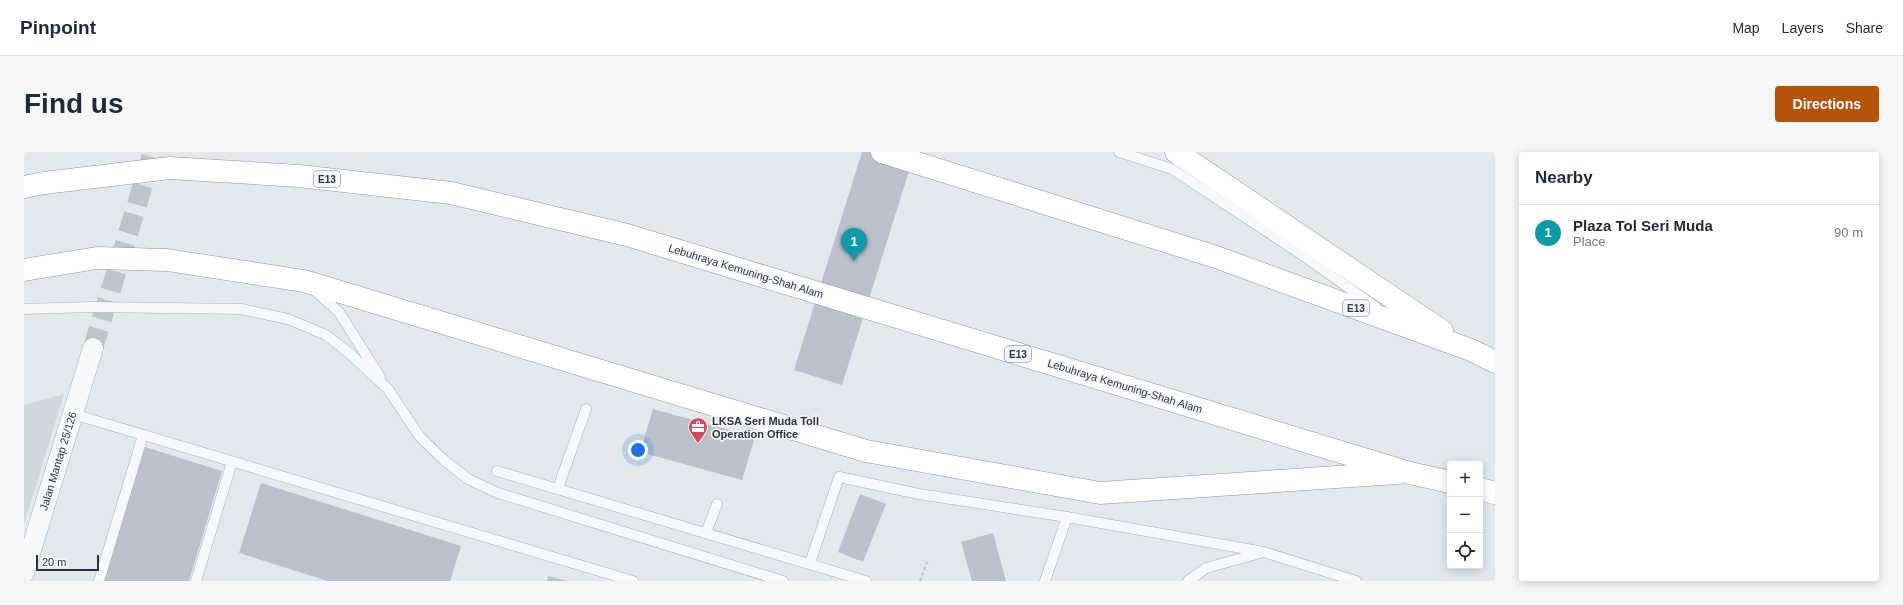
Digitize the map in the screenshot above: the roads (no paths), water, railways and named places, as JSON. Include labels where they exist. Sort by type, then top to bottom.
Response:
[{"type":"highway","name":"E13","points":[[882,152],[1216,257],[1471,350],[1495,362]]},
{"type":"highway","points":[[1176,152],[1471,350]]},
{"type":"highway","name":"Lebuhraya Kemuning-Shah Alam","points":[[24,187],[44,183],[170,168],[299,176],[451,193],[627,235],[1410,472],[1447,481]]},
{"type":"highway","points":[[24,270],[97,258],[167,260],[304,281],[866,451],[1092,492],[1100,493],[1410,472]]},
{"type":"highway","points":[[1483,490],[1495,493]]},
{"type":"street","name":"Jalan Mantap 25/126","points":[[24,573],[93,348]]},
{"type":"lane","points":[[1119,152],[1172,169],[1298,252],[1398,323]]},
{"type":"lane","points":[[304,281],[339,312],[420,437],[444,460],[468,479],[498,493],[783,581]]},
{"type":"lane","points":[[24,309],[92,307],[241,309],[288,319],[326,335],[348,352],[388,389]]},
{"type":"lane","points":[[558,488],[586,409]]},
{"type":"lane","points":[[72,414],[633,581]]},
{"type":"lane","points":[[99,581],[143,435]]},
{"type":"lane","points":[[196,581],[232,462]]},
{"type":"lane","points":[[498,470],[866,581]]},
{"type":"lane","points":[[810,563],[839,477],[919,494],[1067,517],[1264,552],[1356,581]]},
{"type":"lane","points":[[706,533],[717,504]]},
{"type":"lane","points":[[1045,581],[1067,517]]},
{"type":"lane","points":[[1188,581],[1206,568],[1264,552]]},
{"type":"tunnel","points":[[93,348],[153,152]]},
{"type":"place","name":"Plaza Tol Seri Muda","points":[[854,261]]},
{"type":"place","name":"LKSA Seri Muda Toll Operation Office","points":[[698,444]]}]
